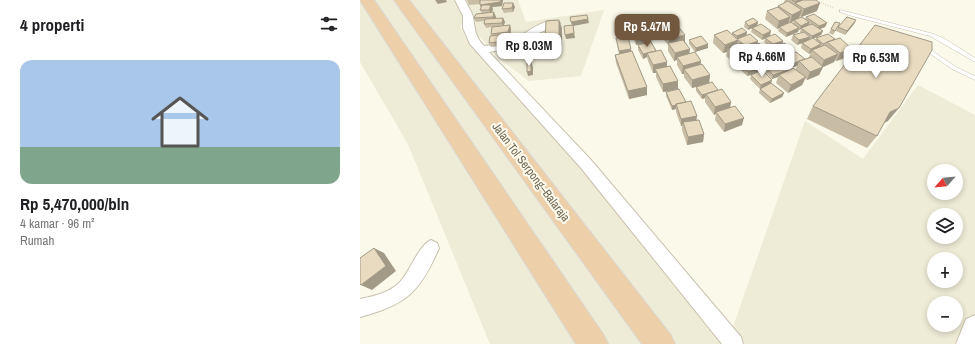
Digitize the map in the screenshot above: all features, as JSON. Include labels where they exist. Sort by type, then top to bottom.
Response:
[{"type":"highway","points":[[367,0],[593,344]]},
{"type":"highway","name":"Jalan Tol Serpong–Balaraja","points":[[401,0],[660,344]]},
{"type":"main road","points":[[969,344],[975,328]]},
{"type":"street","points":[[460,0],[468,16],[468,28],[474,42],[586,164],[734,344]]},
{"type":"street","points":[[482,50],[505,48],[530,33],[555,23]]},
{"type":"street","points":[[360,308],[388,300],[406,290],[431,248]]},
{"type":"lane","points":[[842,11],[933,36],[948,42],[961,53],[975,60]]},
{"type":"lane","points":[[920,44],[954,68],[975,78]]},
{"type":"path","points":[[814,0],[842,11]]},
{"type":"shaded area","points":[[360,0],[518,0],[526,22],[604,10],[581,76],[529,81],[497,57],[483,40],[464,22],[460,26],[466,39],[596,180],[726,344],[490,344],[408,144],[360,62]]},
{"type":"shaded area","points":[[918,85],[975,115],[975,344],[727,344],[805,121],[863,159]]},
{"type":"building","points":[[480,0],[501,0],[500,2],[480,5]]},
{"type":"building","points":[[803,0],[816,0],[820,3],[804,9],[795,3]]},
{"type":"building","points":[[788,1],[802,10],[792,15],[778,6]]},
{"type":"building","points":[[504,3],[513,3],[512,8],[502,9]]},
{"type":"building","points":[[482,5],[491,5],[489,10],[480,10]]},
{"type":"building","points":[[778,7],[790,17],[779,21],[767,11]]},
{"type":"building","points":[[494,12],[493,17],[474,18],[476,14]]},
{"type":"building","points":[[814,14],[827,23],[819,26],[806,17]]},
{"type":"building","points":[[587,15],[588,19],[571,22],[570,17]]},
{"type":"building","points":[[802,17],[809,22],[801,26],[794,20]]},
{"type":"building","points":[[847,17],[856,20],[847,31],[838,27]]},
{"type":"building","points":[[503,18],[502,23],[484,24],[485,19]]},
{"type":"building","points":[[753,18],[758,22],[749,26],[745,22]]},
{"type":"building","points":[[559,20],[559,38],[545,40],[546,21]]},
{"type":"building","points":[[791,22],[799,28],[787,33],[779,27]]},
{"type":"building","points":[[835,22],[840,23],[835,31],[831,29]]},
{"type":"building","points":[[676,24],[685,35],[669,39],[660,28]]},
{"type":"building","points":[[761,24],[771,31],[763,35],[752,28]]},
{"type":"building","points":[[812,24],[823,31],[812,36],[801,28]]},
{"type":"building","points":[[510,25],[508,32],[491,34],[492,27]]},
{"type":"building","points":[[573,25],[574,33],[565,35],[564,26]]},
{"type":"building","points":[[875,25],[932,42],[932,50],[899,108],[890,112],[877,136],[813,106]]},
{"type":"building","points":[[742,28],[747,32],[737,36],[732,33]]},
{"type":"building","points":[[727,30],[738,40],[725,45],[714,35]]},
{"type":"building","points":[[647,31],[651,38],[636,41],[633,34]]},
{"type":"building","points":[[804,32],[810,37],[799,40],[793,35]]},
{"type":"building","points":[[508,34],[507,41],[489,43],[490,36]]},
{"type":"building","points":[[750,34],[758,41],[745,46],[737,39]]},
{"type":"building","points":[[775,34],[783,41],[773,44],[765,38]]},
{"type":"building","points":[[828,34],[835,39],[823,44],[816,38]]},
{"type":"building","points":[[539,35],[539,44],[528,45],[529,36]]},
{"type":"building","points":[[701,36],[708,44],[696,48],[689,40]]},
{"type":"building","points":[[628,37],[631,49],[619,51],[616,38]]},
{"type":"building","points":[[813,38],[821,44],[811,49],[802,43]]},
{"type":"building","points":[[840,38],[852,49],[840,53],[827,42]]},
{"type":"building","points":[[683,40],[690,49],[675,53],[668,43]]},
{"type":"building","points":[[651,42],[656,51],[643,54],[638,45]]},
{"type":"building","points":[[742,43],[751,51],[737,56],[728,48]]},
{"type":"building","points":[[759,43],[766,50],[755,55],[748,48]]},
{"type":"building","points":[[784,43],[793,50],[783,54],[775,46]]},
{"type":"building","points":[[825,45],[838,54],[824,60],[812,50]]},
{"type":"building","points":[[661,50],[667,62],[653,65],[647,53]]},
{"type":"building","points":[[632,51],[647,87],[628,91],[615,55]]},
{"type":"building","points":[[695,52],[701,61],[683,66],[677,57]]},
{"type":"building","points":[[796,52],[805,59],[794,63],[786,56]]},
{"type":"building","points":[[770,53],[777,59],[764,64],[757,57]]},
{"type":"building","points":[[812,57],[823,67],[810,72],[799,61]]},
{"type":"building","points":[[753,60],[761,68],[748,72],[741,65]]},
{"type":"building","points":[[531,62],[531,71],[527,72],[527,63]]},
{"type":"building","points":[[781,62],[789,70],[773,75],[766,67]]},
{"type":"building","points":[[702,64],[710,75],[692,80],[684,69]]},
{"type":"building","points":[[670,66],[678,81],[663,84],[655,69]]},
{"type":"building","points":[[793,68],[806,77],[791,85],[779,75]]},
{"type":"building","points":[[762,70],[772,80],[761,85],[751,75]]},
{"type":"building","points":[[712,82],[718,90],[702,95],[696,87]]},
{"type":"building","points":[[771,83],[784,93],[772,99],[760,89]]},
{"type":"building","points":[[679,89],[686,102],[672,106],[666,92]]},
{"type":"building","points":[[722,89],[731,102],[715,107],[706,94]]},
{"type":"building","points":[[691,101],[697,116],[681,119],[676,104]]},
{"type":"building","points":[[735,106],[744,118],[725,124],[716,112]]},
{"type":"building","points":[[699,120],[704,134],[688,137],[683,122]]},
{"type":"building","points":[[374,248],[386,266],[361,285],[360,258]]}]
